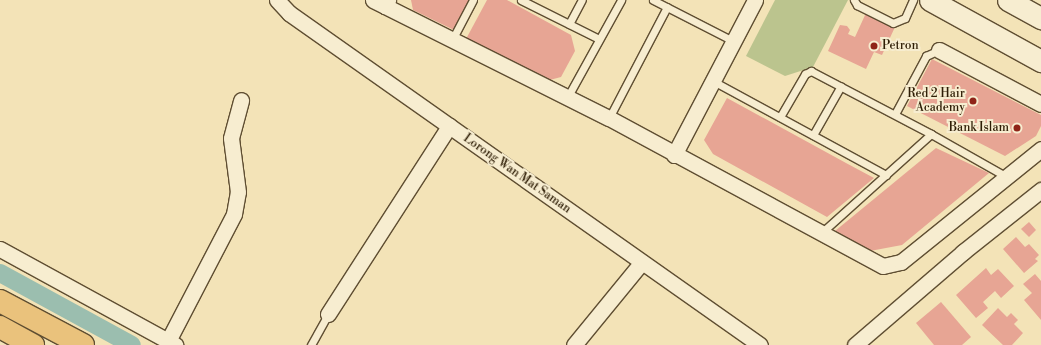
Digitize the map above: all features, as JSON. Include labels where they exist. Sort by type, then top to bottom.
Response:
[{"type":"main road","points":[[930,0],[1041,61]]},
{"type":"main road","points":[[1008,0],[1041,18]]},
{"type":"main road","points":[[0,301],[83,345]]},
{"type":"main road","points":[[0,327],[24,343]]},
{"type":"street","name":"Lorong Wan Mat Saman","points":[[277,0],[289,13],[760,345]]},
{"type":"street","points":[[674,154],[755,0]]},
{"type":"street","points":[[382,2],[452,40],[608,118],[820,234],[883,266],[892,266],[901,262],[1041,150]]},
{"type":"street","points":[[939,50],[1041,104]]},
{"type":"street","points":[[0,249],[171,343],[234,214],[238,192],[231,138],[241,100]]},
{"type":"street","points":[[328,314],[449,126]]},
{"type":"street","points":[[855,345],[963,252],[1041,190]]},
{"type":"street","points":[[574,345],[642,262]]},
{"type":"lane","points":[[452,40],[473,0]]},
{"type":"lane","points":[[521,0],[599,39]]},
{"type":"lane","points":[[570,24],[582,0]]},
{"type":"lane","points":[[567,98],[621,0]]},
{"type":"lane","points":[[653,0],[733,41]]},
{"type":"lane","points":[[854,0],[857,5],[893,23],[905,18],[913,0]]},
{"type":"lane","points":[[608,118],[667,7]]},
{"type":"lane","points":[[895,114],[926,56],[939,50]]},
{"type":"lane","points":[[780,117],[805,74],[811,71],[895,114],[1007,177]]},
{"type":"lane","points":[[713,81],[886,175]]},
{"type":"lane","points":[[813,135],[841,86]]},
{"type":"lane","points":[[820,234],[931,134]]},
{"type":"lane","points":[[311,345],[328,314]]},
{"type":"green space","points":[[775,0],[848,0],[813,67],[785,76],[746,56]]},
{"type":"building","points":[[411,0],[469,0],[454,30],[413,10]]},
{"type":"building","points":[[487,0],[507,0],[571,35],[575,51],[561,77],[546,81],[466,39]]},
{"type":"building","points":[[866,13],[895,27],[882,55],[874,52],[866,69],[828,51],[840,25],[847,26],[850,30],[848,34],[855,37]]},
{"type":"building","points":[[932,59],[1041,115],[1041,126],[1036,136],[1005,156],[907,106]]},
{"type":"building","points":[[727,98],[874,178],[827,217],[713,154],[704,140]]},
{"type":"building","points":[[936,148],[989,173],[902,245],[870,251],[835,231]]},
{"type":"building","points":[[1029,222],[1036,230],[1029,237],[1021,229]]},
{"type":"building","points":[[1016,237],[1025,247],[1029,244],[1039,255],[1035,259],[1038,261],[1024,273],[1003,249]]},
{"type":"building","points":[[986,268],[991,275],[998,269],[1014,286],[1001,298],[995,291],[983,302],[988,308],[976,318],[956,295]]},
{"type":"building","points":[[1035,274],[1041,281],[1041,320],[1024,300],[1032,293],[1023,284]]},
{"type":"building","points":[[941,302],[971,337],[962,345],[934,345],[916,323]]},
{"type":"building","points":[[998,308],[1007,317],[1011,313],[1018,320],[1014,324],[1023,333],[1012,345],[1003,345],[982,325]]},
{"type":"waterway","points":[[0,273],[132,345]]},
{"type":"place","name":"Petron","points":[[874,46]]},
{"type":"place","name":"Red 2 Hair Academy","points":[[973,101]]},
{"type":"place","name":"Bank Islam","points":[[1017,128]]}]
